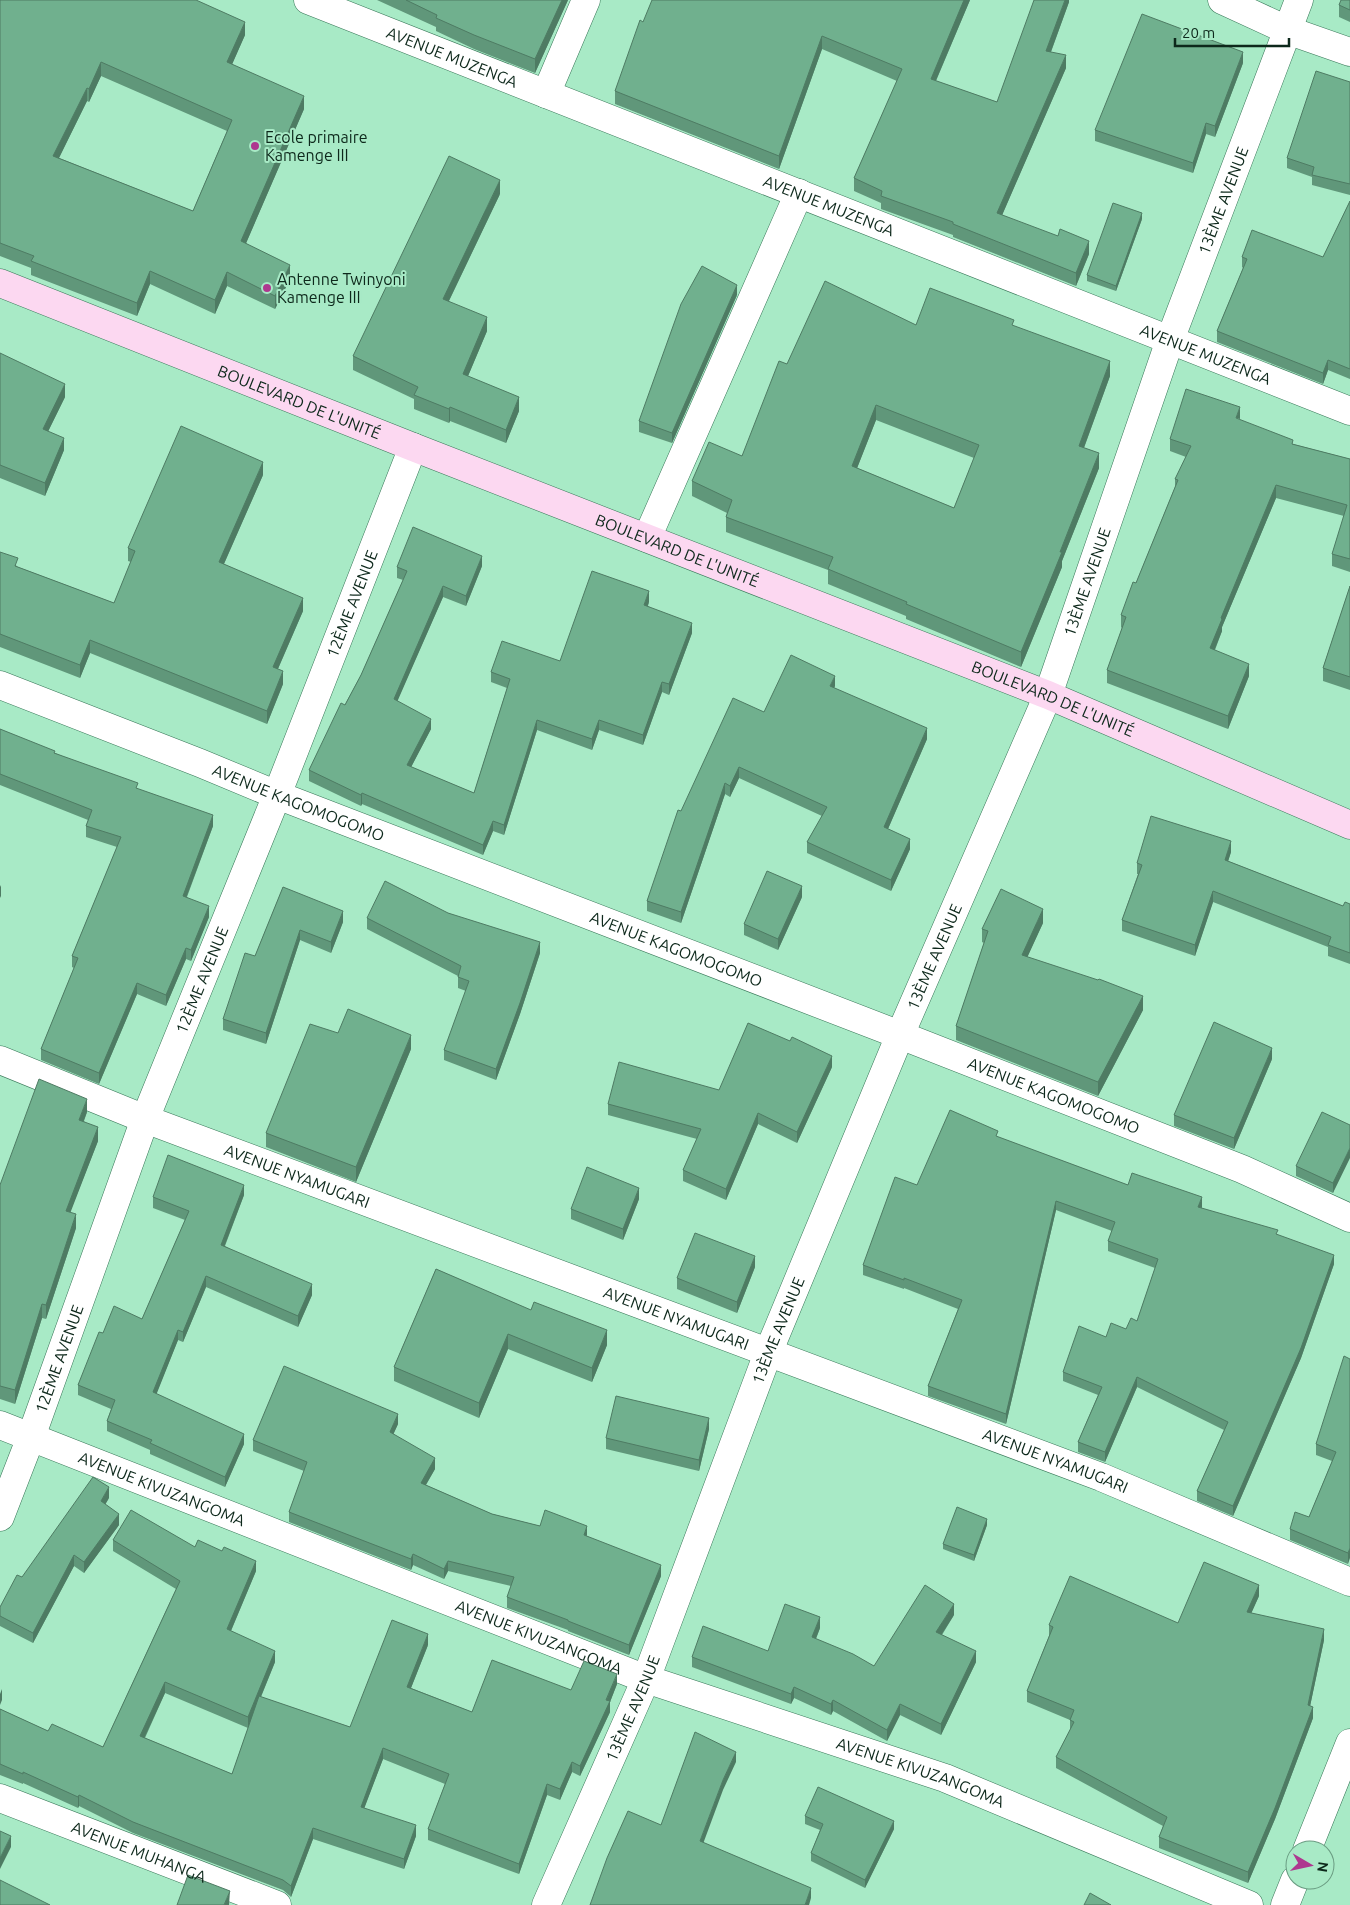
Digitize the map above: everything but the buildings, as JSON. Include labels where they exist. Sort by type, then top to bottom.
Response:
[{"type":"street","name":"AVENUE MUZENGA","points":[[308,0],[1350,411]]},
{"type":"street","points":[[546,94],[586,0]]},
{"type":"street","points":[[1222,0],[1287,30],[1350,52]]},
{"type":"street","name":"13ÈME AVENUE","points":[[546,1905],[646,1679],[768,1353],[900,1035],[1048,695],[1170,340],[1299,0]]},
{"type":"street","points":[[647,538],[799,193]]},
{"type":"street","name":"BOULEVARD DE L'UNITÉ","points":[[0,283],[1048,695],[1350,826]]},
{"type":"street","name":"12ÈME AVENUE","points":[[0,1517],[32,1437],[145,1119],[277,795],[414,447]]},
{"type":"street","name":"AVENUE KAGOMOGOMO","points":[[0,685],[277,795],[1242,1169],[1350,1218]]},
{"type":"street","name":"AVENUE NYAMUGARI","points":[[0,1060],[145,1119],[1101,1477],[1350,1582]]},
{"type":"street","name":"AVENUE KIVUZANGOMA","points":[[0,1425],[646,1679],[945,1778],[1248,1905]]},
{"type":"street","points":[[1311,1840],[1350,1743]]},
{"type":"street","name":"AVENUE MUHANGA","points":[[0,1798],[277,1905]]},
{"type":"street","points":[[1285,1905],[1291,1890]]},
{"type":"place","name":"Ecole primaire Kamenge III","points":[[255,146]]},
{"type":"place","name":"Antenne Twinyoni Kamenge III","points":[[267,288]]}]
